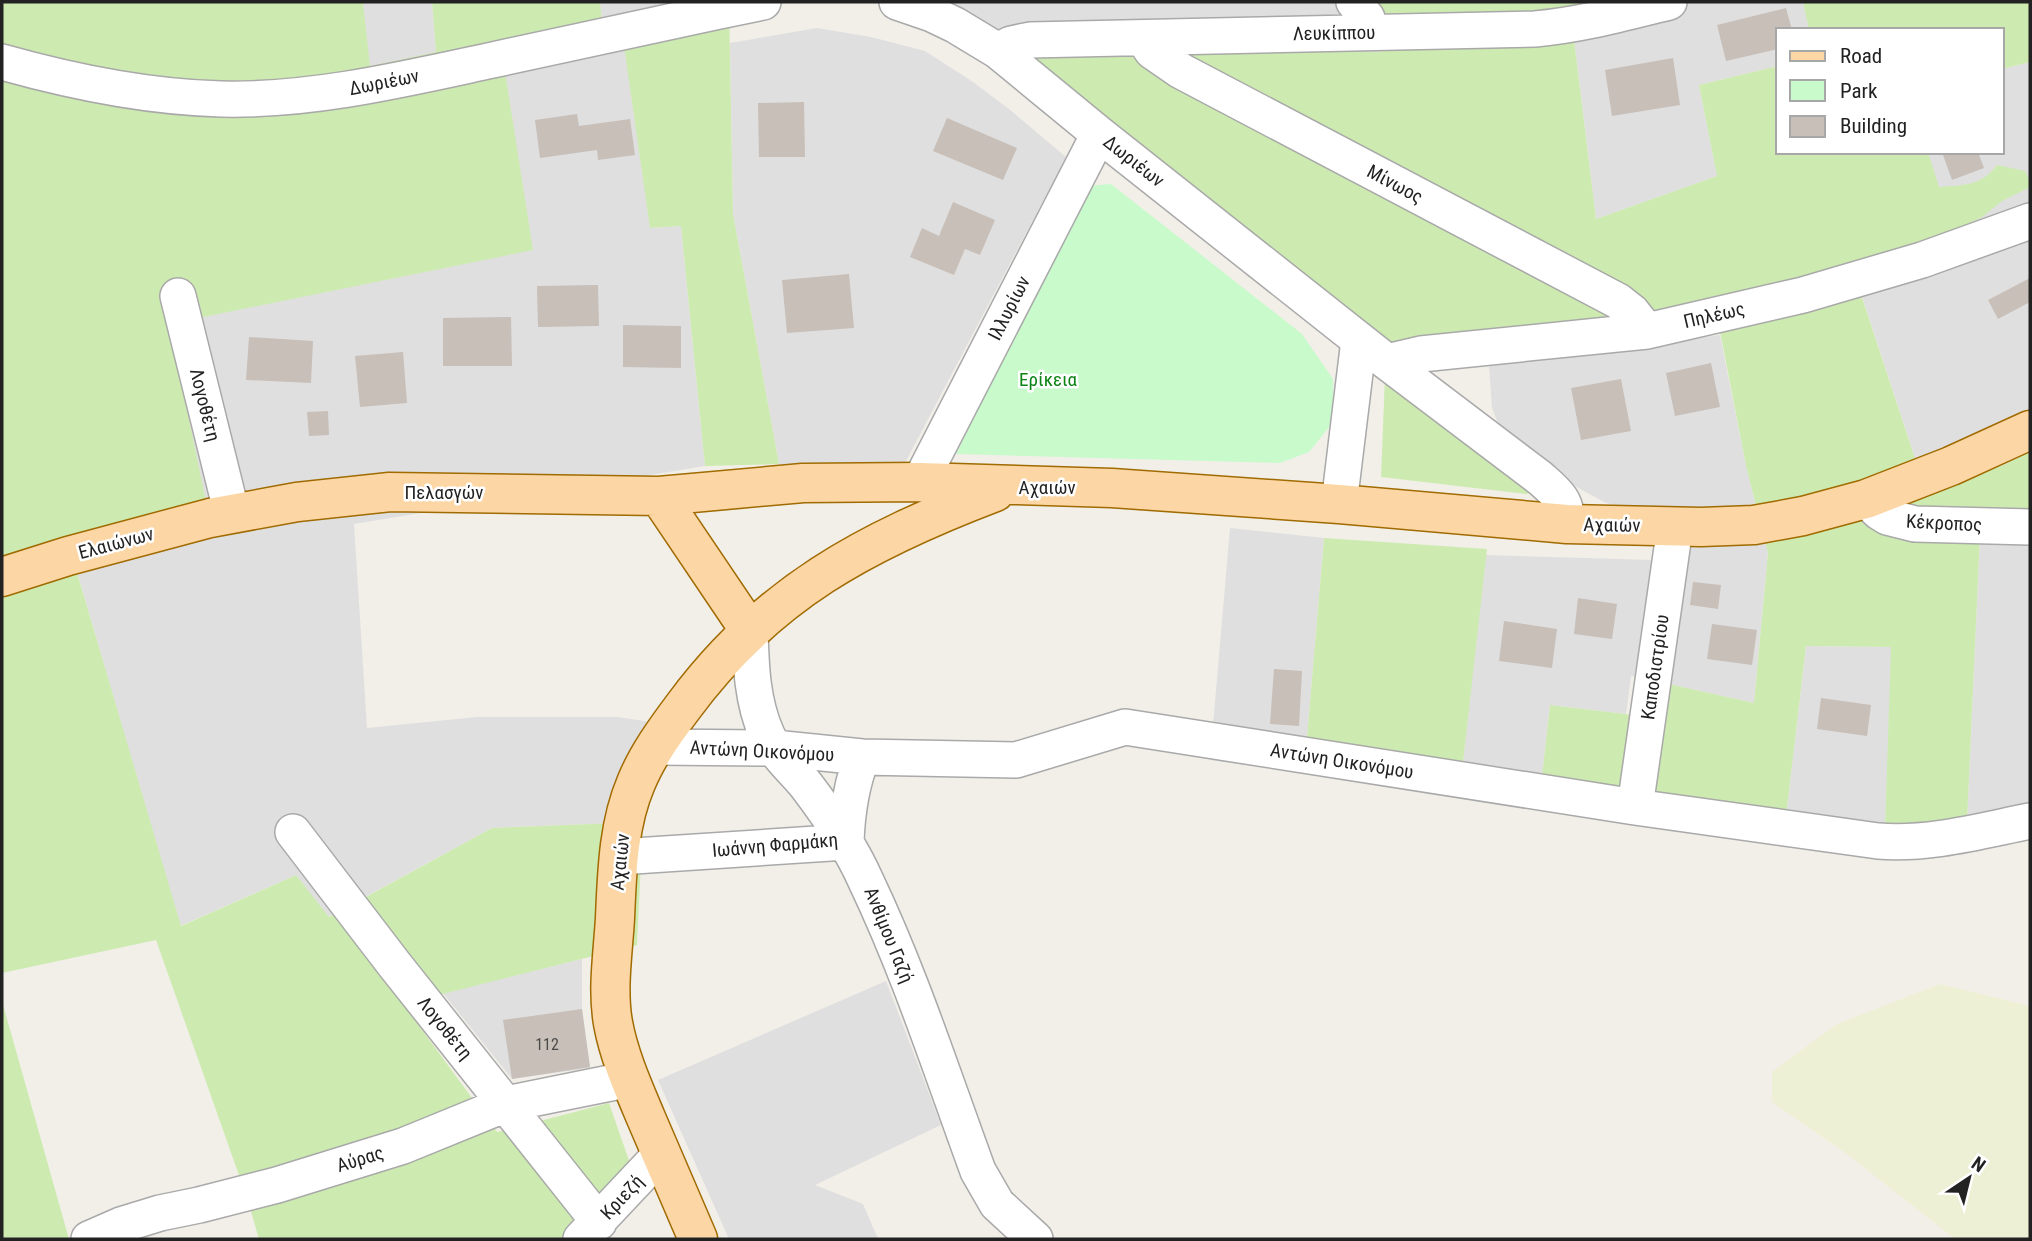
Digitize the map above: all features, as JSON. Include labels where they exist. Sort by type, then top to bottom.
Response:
[{"type":"main road","name":"Αχαιών","points":[[698,1239],[629,1079],[615,1033],[611,996],[619,857],[628,807],[636,783],[655,747],[696,689],[750,631],[781,604],[843,561],[908,527],[1013,485],[1112,488],[1567,524],[1675,527],[1754,525],[1812,514],[1866,499],[1951,466],[2030,430]]},
{"type":"main road","name":"Πελασγών","points":[[232,514],[297,502],[390,492],[659,496],[803,483],[920,482],[1013,485]]},
{"type":"main road","points":[[659,496],[750,631]]},
{"type":"main road","name":"Ελαιώνων","points":[[2,577],[80,552],[232,514]]},
{"type":"street","name":"Δωριέων","points":[[2,62],[143,94],[223,99],[283,97],[373,86],[762,2]]},
{"type":"street","name":"Δωριέων","points":[[897,2],[956,25],[998,51],[1359,340],[1546,483],[1567,509],[1567,524]]},
{"type":"street","points":[[1354,2],[1367,18],[1370,32]]},
{"type":"street","name":"Λευκίππου","points":[[998,51],[1011,44],[1030,40],[1558,27],[1669,2]]},
{"type":"street","name":"Μίνωος","points":[[1143,38],[1152,51],[1181,71],[1618,301],[1632,312],[1647,331]]},
{"type":"street","name":"Ιλλυρίων","points":[[920,482],[1099,134]]},
{"type":"street","name":"Πηλέως","points":[[1387,362],[1421,354],[1647,331],[1803,295],[1922,260],[2030,221]]},
{"type":"street","name":"Λογοθέτη","points":[[178,296],[232,514]]},
{"type":"street","points":[[1339,504],[1359,340]]},
{"type":"street","name":"Κέκροπος","points":[[1866,499],[1887,517],[1915,524],[2030,527]]},
{"type":"street","name":"Καποδιστρίου","points":[[1635,807],[1675,527]]},
{"type":"street","name":"Ανθίμου Γαζή","points":[[750,631],[757,703],[764,727],[774,748],[822,806],[867,881],[982,1178],[997,1205],[1035,1239]]},
{"type":"street","name":"Αντώνη Οικονόμου","points":[[655,747],[774,748],[862,757],[1016,760],[1125,727],[1846,838],[1919,842],[2030,821]]},
{"type":"street","name":"Ιωάννη Φαρμάκη","points":[[619,857],[846,842],[850,792],[862,757]]},
{"type":"street","name":"Λογοθέτη","points":[[293,832],[506,1104],[590,1231]]},
{"type":"street","name":"Αύρας","points":[[89,1239],[121,1225],[160,1213],[276,1185],[403,1146],[506,1104],[629,1079]]},
{"type":"street","name":"Κριεζή","points":[[590,1231],[661,1154]]},
{"type":"shaded area","points":[[363,2],[432,2],[436,53],[369,66]]},
{"type":"shaded area","points":[[600,2],[670,2],[673,34],[651,228],[681,226],[705,466],[354,524],[367,728],[477,717],[617,717],[685,727],[654,787],[643,822],[492,828],[328,917],[296,875],[180,926],[76,568],[168,324],[500,40],[602,21]]},
{"type":"shaded area","points":[[930,2],[1373,2],[1382,52],[1087,46],[1039,52]]},
{"type":"shaded area","points":[[1613,2],[1803,2],[1809,28],[1776,28],[1776,66],[1699,85],[1717,176],[1596,219],[1571,15]]},
{"type":"shaded area","points":[[817,28],[871,37],[925,51],[1009,109],[1066,157],[905,463],[779,464],[733,214],[730,43]]},
{"type":"shaded area","points":[[2030,62],[2030,451],[2006,464],[1927,495],[1851,263],[1909,154],[2004,154],[2004,68]]},
{"type":"shaded area","points":[[1720,335],[1746,466],[1768,553],[1754,703],[1631,676],[1626,714],[1550,705],[1539,804],[1460,789],[1485,555],[1688,561],[1690,507],[1630,508],[1606,503],[1543,469],[1504,439],[1492,408],[1489,366]]},
{"type":"shaded area","points":[[1981,513],[2030,515],[2030,831],[1966,844]]},
{"type":"shaded area","points":[[1230,528],[1324,538],[1304,773],[1210,760]]},
{"type":"shaded area","points":[[1806,646],[1892,647],[1884,858],[1783,842]]},
{"type":"shaded area","points":[[582,959],[582,1009],[590,1068],[512,1079],[443,993]]},
{"type":"shaded area","points":[[886,981],[941,1125],[815,1185],[863,1204],[878,1239],[729,1239],[658,1080]]},
{"type":"green space","points":[[2,2],[363,2],[370,66],[436,52],[432,2],[600,2],[602,21],[500,40],[533,250],[169,324],[213,535],[76,569],[181,926],[296,875],[329,917],[492,828],[643,822],[637,945],[403,1004],[497,1132],[609,1103],[633,1172],[566,1239],[259,1239],[156,940],[2,973]]},
{"type":"green space","points":[[670,2],[729,2],[733,214],[779,464],[705,466],[681,226],[650,228],[624,46],[673,34]]},
{"type":"green space","points":[[1373,2],[1613,2],[1571,15],[1596,219],[1717,176],[1699,85],[1776,66],[1776,154],[1929,154],[1939,187],[1978,181],[1997,165],[2025,171],[2030,187],[2002,201],[1982,217],[1939,238],[1851,264],[1927,495],[2006,464],[2030,451],[2030,515],[1981,513],[1966,844],[1884,858],[1891,647],[1806,646],[1783,842],[1539,804],[1550,705],[1650,717],[1655,681],[1754,703],[1768,553],[1746,466],[1719,326],[1704,306],[1387,351],[1530,492],[1527,494],[1381,477],[1386,351],[1026,63],[1039,52],[1087,46],[1382,52]]},
{"type":"green space","points":[[1803,2],[2030,2],[2030,62],[2004,68],[2004,28],[1809,28]]},
{"type":"green space","name":"Ερίκεια","points":[[1111,184],[1302,334],[1333,379],[1334,421],[1309,452],[1280,463],[956,454],[1088,186]]},
{"type":"green space","points":[[1324,538],[1487,549],[1460,789],[1304,773]]},
{"type":"green space","points":[[1940,984],[2030,1006],[2030,1239],[1955,1239],[1848,1155],[1772,1102],[1772,1072],[1837,1024]]},
{"type":"green space","points":[[2,1001],[69,1239],[2,1239]]},
{"type":"building","points":[[1786,8],[1791,28],[1776,28],[1776,49],[1726,61],[1717,25]]},
{"type":"building","points":[[1673,58],[1680,105],[1612,116],[1605,70]]},
{"type":"building","points":[[804,102],[805,157],[759,157],[758,103]]},
{"type":"building","points":[[577,114],[579,126],[630,119],[635,155],[598,160],[597,150],[540,158],[535,120]]},
{"type":"building","points":[[947,118],[1017,148],[1003,180],[933,151]]},
{"type":"building","points":[[1943,154],[1979,154],[1984,168],[1952,180]]},
{"type":"building","points":[[953,202],[995,220],[980,255],[965,249],[954,275],[910,257],[922,228],[939,236]]},
{"type":"building","points":[[849,274],[854,328],[787,333],[782,280]]},
{"type":"building","points":[[2030,278],[2030,302],[1998,319],[1988,300]]},
{"type":"building","points":[[598,285],[599,326],[538,327],[537,286]]},
{"type":"building","points":[[511,317],[512,366],[443,366],[443,318]]},
{"type":"building","points":[[623,325],[681,326],[681,368],[623,367]]},
{"type":"building","points":[[249,337],[313,341],[311,383],[246,380]]},
{"type":"building","points":[[403,352],[407,403],[360,407],[355,356]]},
{"type":"building","points":[[1711,363],[1720,407],[1675,416],[1666,373]]},
{"type":"building","points":[[1621,379],[1631,431],[1581,440],[1571,388]]},
{"type":"building","points":[[328,411],[329,435],[309,436],[307,412]]},
{"type":"building","points":[[1693,582],[1721,585],[1718,609],[1690,605]]},
{"type":"building","points":[[1578,598],[1617,604],[1612,639],[1574,634]]},
{"type":"building","points":[[1504,621],[1557,629],[1552,668],[1499,661]]},
{"type":"building","points":[[1712,624],[1757,630],[1752,665],[1707,659]]},
{"type":"building","points":[[1274,669],[1302,671],[1299,726],[1270,724]]},
{"type":"building","points":[[1821,698],[1871,705],[1867,736],[1817,729]]},
{"type":"building","points":[[582,1009],[590,1067],[512,1079],[503,1020]]}]
